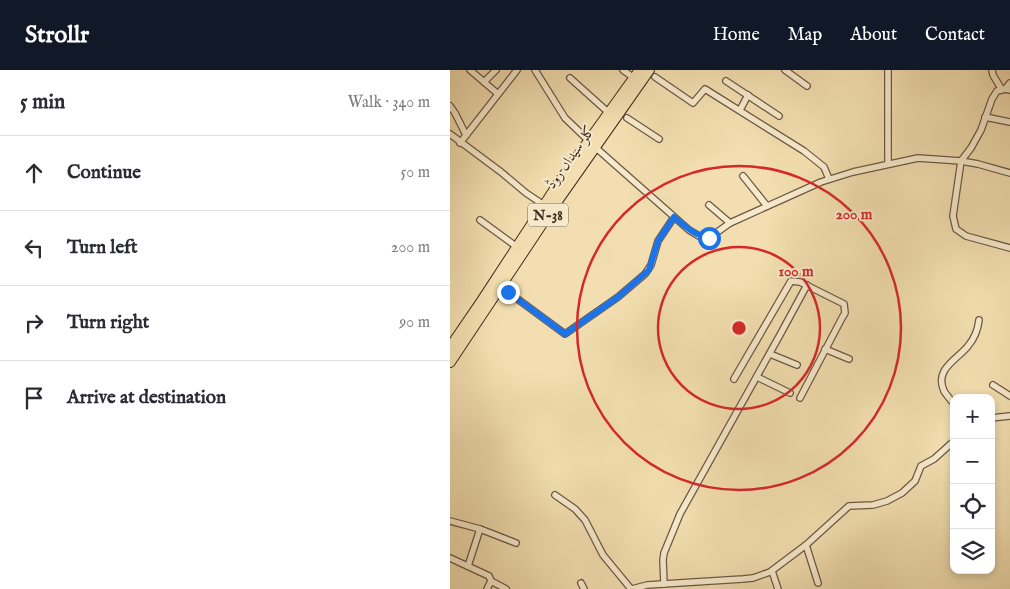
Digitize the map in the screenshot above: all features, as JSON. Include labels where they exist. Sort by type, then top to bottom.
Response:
[{"type":"highway","name":"کلر سیداں روڈ","points":[[450,362],[555,204],[592,144],[652,73]]},
{"type":"highway","name":"N-38","points":[[450,348],[544,205],[592,144],[609,113],[637,74]]},
{"type":"street","points":[[470,70],[498,94]]},
{"type":"street","points":[[484,82],[496,70]]},
{"type":"street","points":[[460,143],[517,70]]},
{"type":"street","points":[[535,70],[565,118],[674,217],[699,236],[709,238],[730,223],[829,179],[888,164],[918,158],[961,161],[1010,173]]},
{"type":"street","points":[[623,70],[637,74]]},
{"type":"street","points":[[785,70],[807,86]]},
{"type":"street","points":[[888,70],[888,164]]},
{"type":"street","points":[[992,70],[994,78],[1006,90]]},
{"type":"street","points":[[652,73],[693,103],[705,88],[804,151],[824,167],[829,179]]},
{"type":"street","points":[[570,78],[609,113]]},
{"type":"street","points":[[726,81],[779,116]]},
{"type":"street","points":[[1006,90],[1010,83]]},
{"type":"street","points":[[1006,90],[997,91],[992,99],[981,130],[961,161],[953,216],[956,229],[966,236],[1010,248]]},
{"type":"street","points":[[740,110],[748,95]]},
{"type":"street","points":[[450,106],[466,135]]},
{"type":"street","points":[[985,117],[1010,122]]},
{"type":"street","points":[[627,118],[659,140]]},
{"type":"street","points":[[450,134],[544,205]]},
{"type":"street","points":[[743,176],[767,206]]},
{"type":"street","points":[[708,206],[730,223]]},
{"type":"street","points":[[508,292],[565,334],[618,297],[649,270],[658,241],[674,217]]},
{"type":"street","points":[[480,220],[517,247]]},
{"type":"street","points":[[734,380],[791,281],[800,282],[844,304],[844,313],[800,398]]},
{"type":"street","points":[[664,584],[664,553],[680,514],[807,285]]},
{"type":"street","points":[[950,399],[942,386],[942,374],[972,341],[979,320]]},
{"type":"street","points":[[825,349],[849,359]]},
{"type":"street","points":[[770,354],[797,365]]},
{"type":"street","points":[[757,377],[790,394]]},
{"type":"street","points":[[993,386],[1010,396]]},
{"type":"street","points":[[995,418],[1010,416]]},
{"type":"street","points":[[555,495],[585,520],[603,555],[632,589],[647,585],[730,581],[753,578],[772,571],[806,545],[849,506],[874,505],[907,490],[915,481],[921,466],[934,459],[950,445]]},
{"type":"street","points":[[450,521],[480,529],[516,543]]},
{"type":"street","points":[[468,566],[480,529]]},
{"type":"street","points":[[806,545],[818,583]]},
{"type":"street","points":[[450,558],[489,576],[491,581],[506,589]]},
{"type":"street","points":[[772,571],[778,589]]},
{"type":"street","points":[[487,589],[491,581]]},
{"type":"street","points":[[581,583],[584,589]]},
{"type":"route","points":[[508,292],[565,334],[618,297],[649,270],[658,241],[674,217],[699,236],[709,238]]}]
